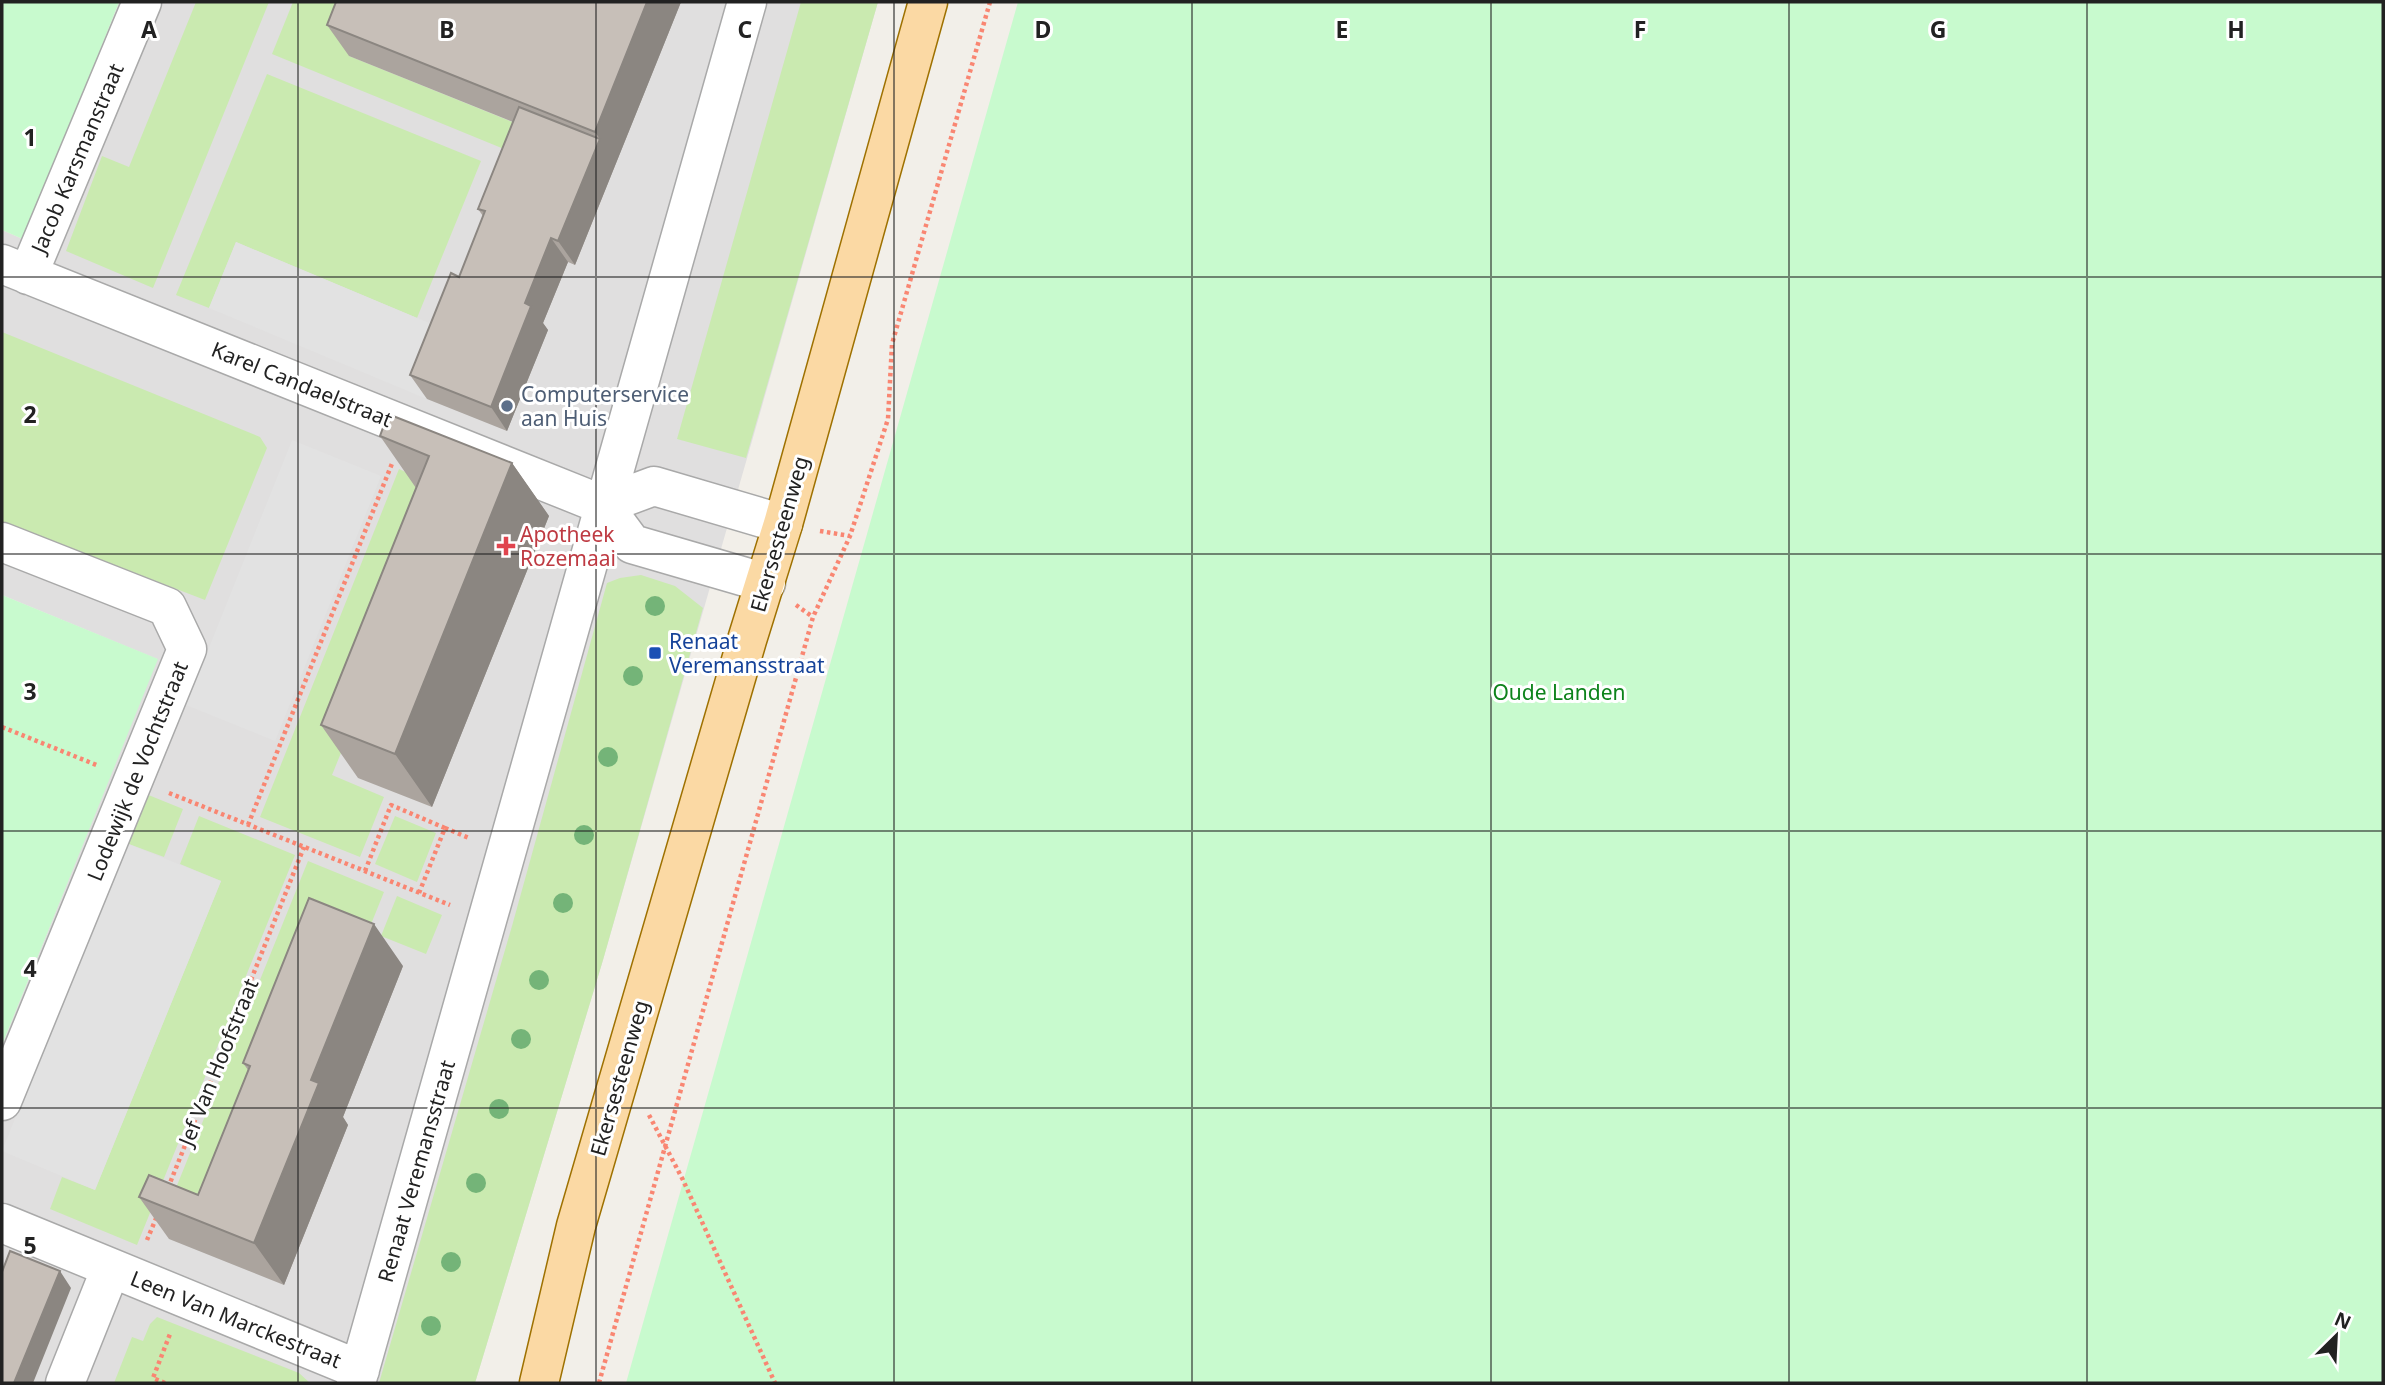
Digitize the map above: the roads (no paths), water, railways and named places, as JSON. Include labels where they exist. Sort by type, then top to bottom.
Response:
[{"type":"main road","name":"Ekersesteenweg","points":[[539,1383],[576,1226],[783,524],[928,2]]},
{"type":"main road","name":"Ekersesteenweg","points":[[516,1383],[576,1226]]},
{"type":"street","name":"Jacob Karsmanstraat","points":[[15,270],[142,2]]},
{"type":"street","name":"Renaat Veremansstraat","points":[[358,1376],[747,2]]},
{"type":"street","name":"Karel Candaelstraat","points":[[15,270],[603,505]]},
{"type":"street","points":[[766,583],[632,544],[603,505],[654,486],[783,524]]},
{"type":"street","name":"Lodewijk de Vochtstraat","points":[[2,542],[167,607],[187,649],[2,1101]]},
{"type":"street","points":[[2,1223],[122,1273]]},
{"type":"street","name":"Leen Van Marckestraat","points":[[65,1383],[122,1273],[183,1297],[358,1376]]},
{"type":"place","name":"Computerservice aan Huis","points":[[507,406]]},
{"type":"place","name":"Apotheek Rozemaai","points":[[506,546]]},
{"type":"place","name":"Renaat Veremansstraat","points":[[655,653]]},
{"type":"park label","name":"Oude Landen","points":[[1559,692]]}]
